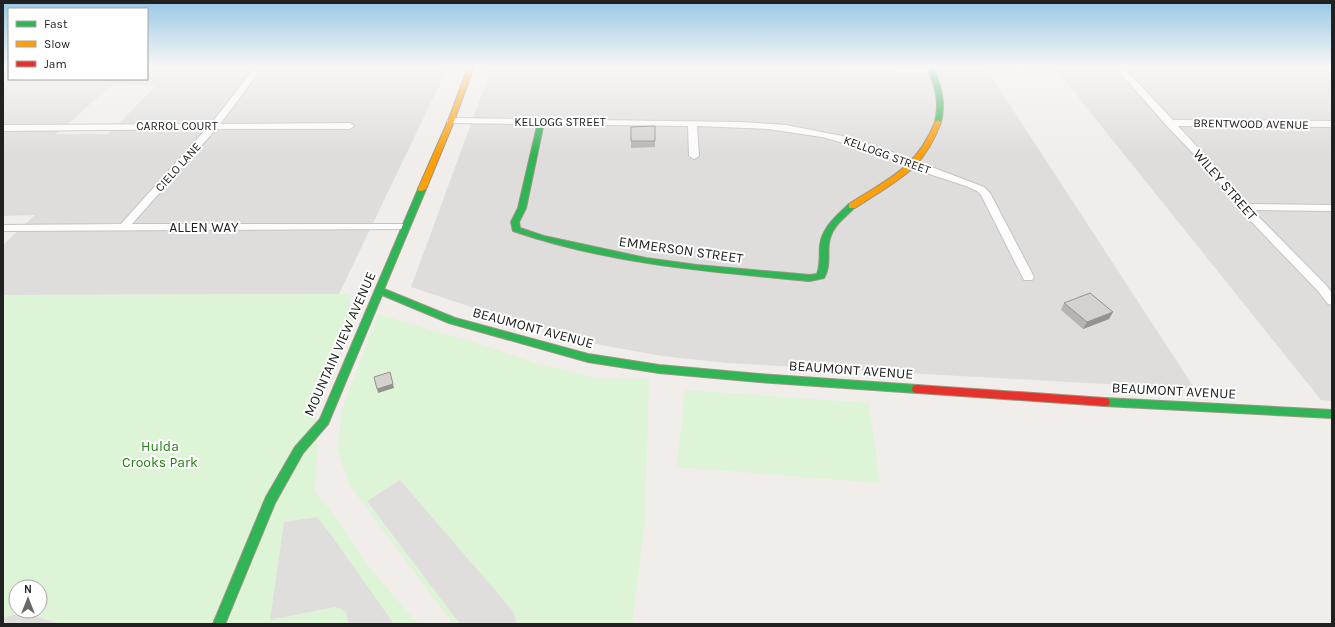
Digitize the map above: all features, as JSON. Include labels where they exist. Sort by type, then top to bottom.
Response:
[{"type":"street","name":"CIELO LANE","points":[[124,227],[214,126],[236,96]]},
{"type":"street","name":"MOUNTAIN VIEW AVENUE","points":[[219,624],[270,501],[299,450],[324,421],[405,227],[451,122],[460,96]]},
{"type":"street","points":[[913,164],[928,147],[938,130],[941,114],[941,96]]},
{"type":"street","name":"WILEY STREET","points":[[1145,96],[1212,170],[1243,207],[1322,288],[1332,301]]},
{"type":"street","name":"KELLOGG STREET","points":[[451,122],[692,123],[770,126],[805,131],[844,140],[882,151],[955,180],[978,187],[985,194],[1028,277]]},
{"type":"street","name":"EMMERSON STREET","points":[[541,122],[522,208],[515,222],[516,229],[612,256],[713,271],[814,278],[821,276],[825,264],[824,243],[828,231],[838,218],[851,206],[886,186],[913,164]]},
{"type":"street","points":[[692,123],[694,156]]},
{"type":"street","name":"BRENTWOOD AVENUE","points":[[1169,123],[1332,124]]},
{"type":"street","name":"CARROL COURT","points":[[3,128],[350,126]]},
{"type":"street","points":[[1243,207],[1332,208]]},
{"type":"street","name":"ALLEN WAY","points":[[3,228],[405,227]]},
{"type":"street","name":"BEAUMONT AVENUE","points":[[379,290],[452,321],[588,358],[659,369],[759,378],[1114,402],[1332,414]]},
{"type":"shaded area","points":[[3,96],[99,96],[56,134],[108,134],[146,96],[434,96],[339,294],[3,295],[3,245],[35,215],[3,216]]},
{"type":"shaded area","points":[[481,96],[1004,96],[1195,389],[727,363],[662,356],[601,345],[529,326],[411,287]]},
{"type":"shaded area","points":[[1077,96],[1332,96],[1332,401],[1321,400]]},
{"type":"shaded area","points":[[400,480],[513,611],[517,624],[460,624],[367,501]]},
{"type":"shaded area","points":[[317,517],[394,624],[349,624],[346,613],[342,609],[335,607],[270,620],[284,522]]},
{"type":"shaded area","points":[[8,616],[8,619],[44,619],[60,624],[3,624],[3,618]]},
{"type":"green space","name":"Hulda Crooks Park","points":[[350,294],[350,311],[354,319],[315,416],[318,453],[314,490],[335,516],[368,566],[418,624],[3,624],[3,295]]},
{"type":"green space","points":[[378,314],[492,348],[538,364],[601,379],[649,379],[645,520],[632,624],[453,624],[350,486],[337,449],[343,407]]},
{"type":"green space","points":[[685,390],[869,403],[880,483],[677,467]]},
{"type":"building","points":[[655,126],[655,141],[631,141],[631,127]]},
{"type":"building","points":[[1090,293],[1113,312],[1087,322],[1064,303]]},
{"type":"building","points":[[390,372],[393,384],[377,389],[374,377]]},
{"type":"traffic: fast","points":[[938,122],[940,115],[939,96]]},
{"type":"traffic: fast","points":[[541,122],[522,208],[515,222],[516,229],[542,238],[646,261],[697,268],[810,278],[821,276],[825,264],[824,246],[826,236],[837,219],[852,206]]},
{"type":"traffic: fast","points":[[219,624],[270,501],[299,450],[324,421],[422,189]]},
{"type":"traffic: fast","points":[[379,290],[452,321],[588,358],[659,369],[759,378],[917,389]]},
{"type":"traffic: fast","points":[[1105,402],[1332,414]]},
{"type":"traffic: slow","points":[[422,189],[460,96]]},
{"type":"traffic: slow","points":[[852,206],[880,190],[910,167],[924,151],[938,122]]},
{"type":"traffic: jam","points":[[917,389],[1105,402]]}]
